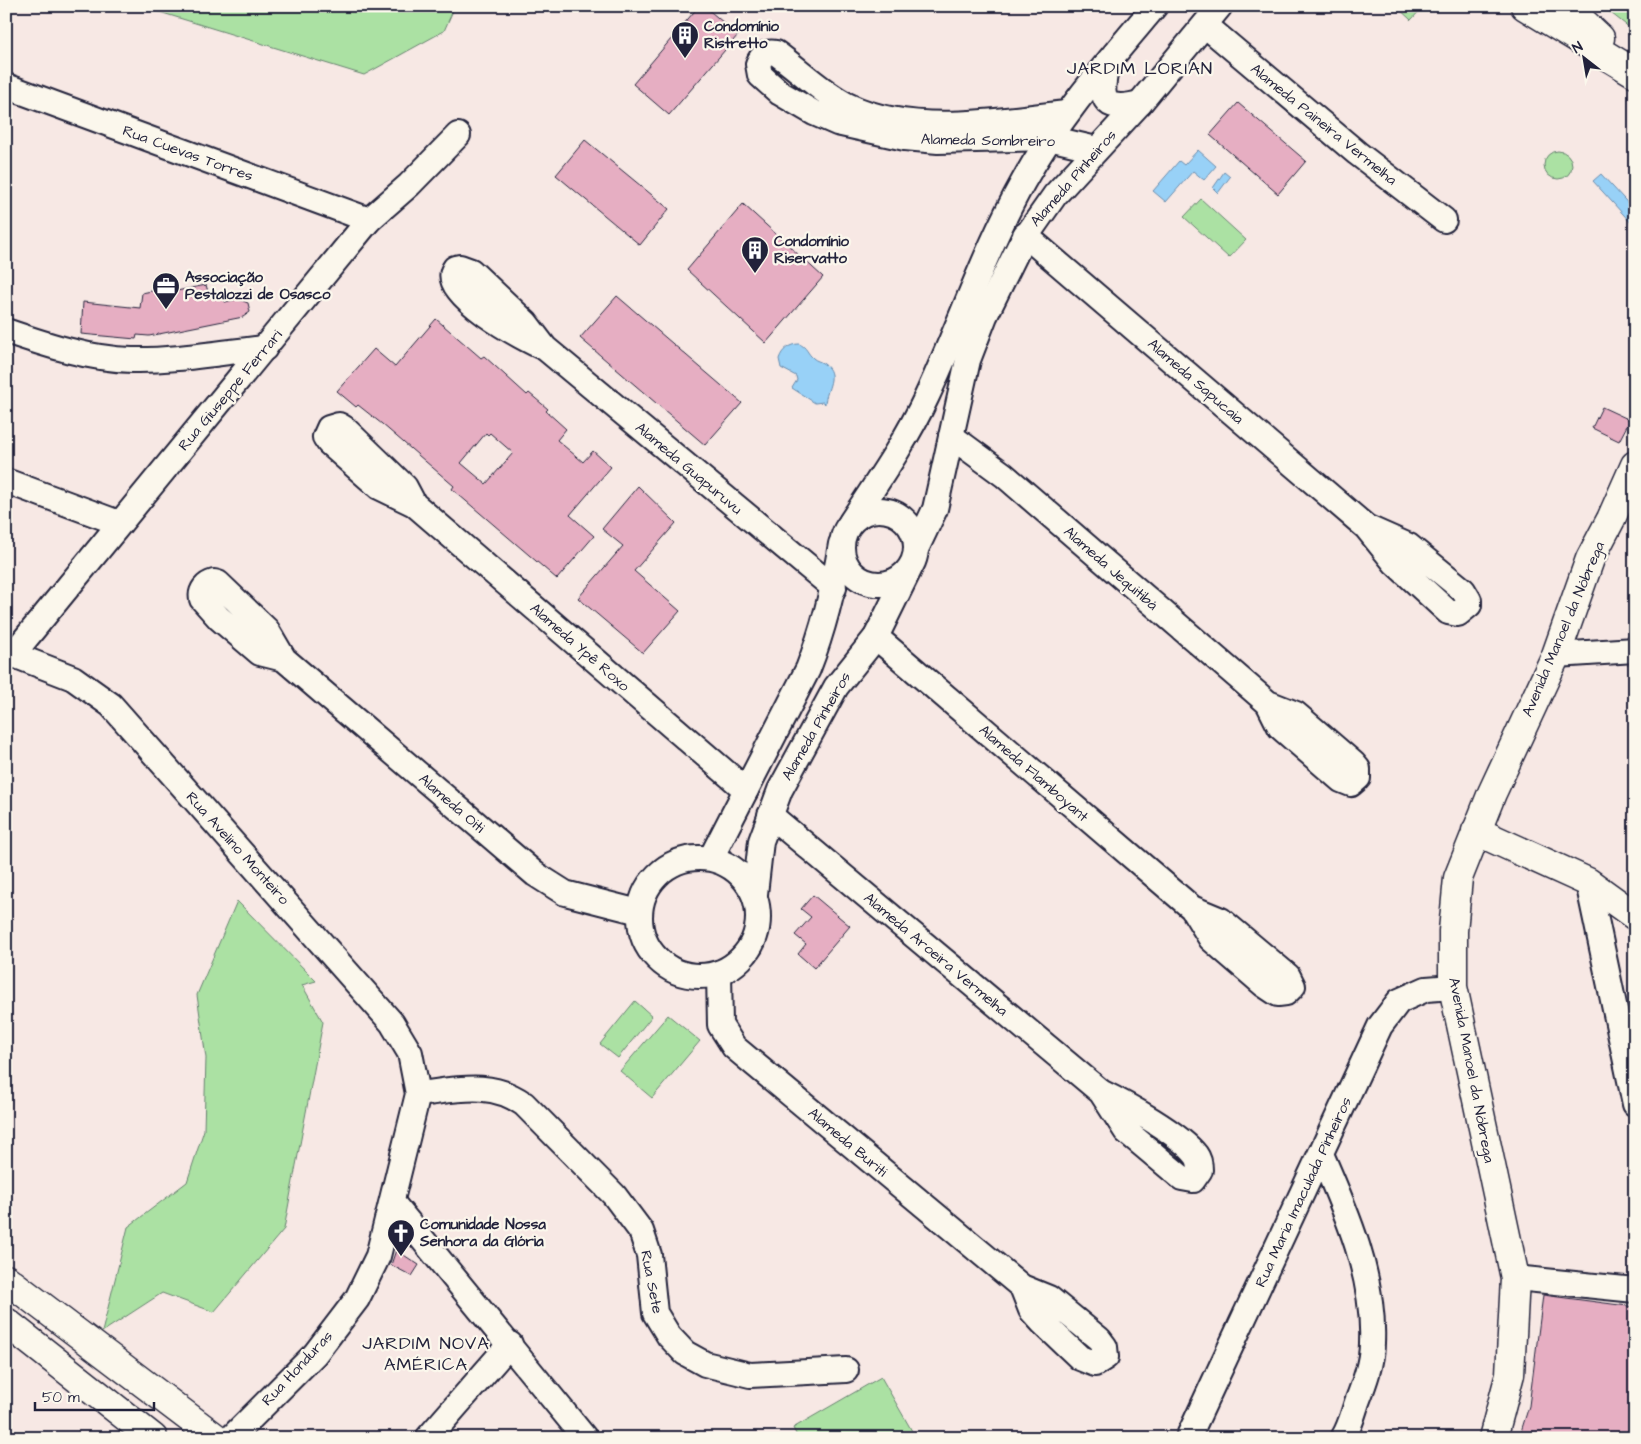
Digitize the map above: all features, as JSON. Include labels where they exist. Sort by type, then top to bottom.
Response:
[{"type":"main road","points":[[1525,6],[1635,71]]},
{"type":"main road","points":[[1566,6],[1635,71]]},
{"type":"main road","name":"Avenida Manoel da Nóbrega","points":[[1494,1438],[1510,1374],[1515,1278],[1453,987],[1453,931],[1458,878],[1476,831],[1556,655],[1590,559],[1611,519],[1635,465]]},
{"type":"main road","points":[[1476,831],[1588,882],[1635,916]]},
{"type":"main road","points":[[6,1279],[216,1438]]},
{"type":"main road","points":[[6,1322],[143,1434],[171,1431],[180,1422],[184,1414]]},
{"type":"street","name":"Alameda Pinheiros","points":[[851,522],[888,467],[911,427],[1004,222],[1023,183],[1049,138],[1066,114],[1154,6]]},
{"type":"street","name":"Alameda Pinheiros","points":[[917,547],[935,509],[968,360],[1000,284],[1025,234],[1096,149],[1140,103],[1220,6]]},
{"type":"street","name":"Alameda Paineira Vermelha","points":[[1205,25],[1357,153],[1444,220]]},
{"type":"street","name":"Alameda Sombreiro","points":[[1066,114],[962,123],[907,120],[863,111],[829,94],[776,54],[769,52],[760,58],[758,64],[760,75],[780,92],[814,113],[837,122],[905,138],[938,141],[1049,138],[1096,149]]},
{"type":"street","points":[[1107,64],[1102,91],[1105,99],[1112,104],[1124,107],[1140,103]]},
{"type":"street","name":"Rua Cuevas Torres","points":[[6,86],[369,220]]},
{"type":"street","points":[[814,113],[829,94]]},
{"type":"street","name":"Rua Giuseppe Ferrari","points":[[10,653],[265,348],[369,220],[409,185],[458,135]]},
{"type":"street","name":"Alameda Sapucaia","points":[[1025,234],[1366,527]]},
{"type":"street","points":[[6,331],[70,351],[102,358],[133,360],[265,348]]},
{"type":"street","name":"Alameda Guapuruvu","points":[[545,348],[834,588]]},
{"type":"street","name":"Alameda Jequitibá","points":[[951,436],[1004,476],[1268,703]]},
{"type":"street","points":[[6,481],[119,523]]},
{"type":"street","name":"Alameda Ypê Roxo","points":[[414,504],[746,790]]},
{"type":"street","points":[[873,510],[892,512],[908,523],[915,534],[917,547],[915,559],[908,570],[900,578],[889,583],[865,582],[855,576],[847,567],[842,556],[841,544],[844,532],[851,522],[861,514],[873,510]]},
{"type":"street","name":"Alameda Pinheiros","points":[[711,858],[808,668],[818,643],[834,588],[841,544]]},
{"type":"street","name":"Alameda Pinheiros","points":[[755,894],[761,842],[770,815],[789,771],[836,687],[876,637],[908,570]]},
{"type":"street","name":"Alameda Flamboyant","points":[[876,637],[1192,908]]},
{"type":"street","name":"Rua Avelino Monteiro","points":[[10,653],[73,678],[111,705],[392,1023],[410,1053],[418,1094]]},
{"type":"street","points":[[1556,655],[1630,656]]},
{"type":"street","name":"Alameda Oiti","points":[[284,658],[550,885],[580,899],[639,912]]},
{"type":"street","name":"Alameda Aroeira Vermelha","points":[[770,815],[1101,1092]]},
{"type":"street","points":[[691,858],[711,858],[730,865],[744,878],[755,894],[759,913],[757,932],[749,949],[736,964],[719,973],[699,976],[680,973],[663,964],[649,950],[641,932],[639,912],[644,893],[656,876],[666,868],[691,858]]},
{"type":"street","points":[[1588,882],[1635,1104]]},
{"type":"street","name":"Alameda Buriti","points":[[719,973],[720,1025],[734,1047],[1022,1288]]},
{"type":"street","name":"Rua Maria Imaculada Pinheiros","points":[[1188,1438],[1380,1026],[1399,1001],[1426,989],[1453,987]]},
{"type":"street","name":"Rua Sete","points":[[418,1094],[491,1088],[511,1095],[524,1104],[614,1195],[641,1231],[648,1255],[655,1313],[669,1336],[685,1353],[705,1364],[750,1375],[846,1370]]},
{"type":"street","name":"Rua Honduras","points":[[231,1438],[315,1354],[357,1298],[378,1256],[418,1094]]},
{"type":"street","points":[[1321,1154],[1345,1208],[1361,1261],[1370,1301],[1372,1345],[1363,1387],[1343,1438]]},
{"type":"street","points":[[392,1202],[585,1438]]},
{"type":"street","points":[[1515,1278],[1635,1290]]},
{"type":"street","points":[[428,1438],[510,1344]]},
{"type":"green space","points":[[140,6],[455,6],[444,31],[364,75]]},
{"type":"green space","points":[[1396,6],[1424,6],[1411,20]]},
{"type":"green space","points":[[1602,6],[1635,6],[1635,32]]},
{"type":"green space","points":[[1558,151],[1568,155],[1572,165],[1568,175],[1558,179],[1548,175],[1544,165],[1548,155]]},
{"type":"green space","points":[[1201,199],[1246,240],[1229,258],[1184,217]]},
{"type":"green space","points":[[237,901],[316,981],[302,985],[323,1022],[284,1229],[214,1312],[162,1293],[102,1332],[128,1227],[187,1182],[204,1130],[206,1058],[197,995]]},
{"type":"green space","points":[[635,1001],[652,1016],[618,1058],[600,1044]]},
{"type":"green space","points":[[668,1015],[700,1041],[652,1098],[620,1071]]},
{"type":"green space","points":[[881,1377],[916,1438],[798,1438],[793,1428]]},
{"type":"water","points":[[1198,150],[1216,166],[1204,180],[1193,171],[1166,202],[1153,191],[1179,161],[1184,165]]},
{"type":"water","points":[[1224,172],[1230,177],[1218,193],[1213,188]]},
{"type":"water","points":[[1601,174],[1635,211],[1635,223],[1633,225],[1593,181]]},
{"type":"water","points":[[799,344],[814,359],[824,364],[831,373],[825,404],[823,402],[815,403],[792,388],[797,380],[796,376],[781,368],[779,359],[782,353],[789,346]]},
{"type":"building","name":"Condomínio Ristretto","points":[[699,6],[704,6],[738,35],[669,115],[633,84]]},
{"type":"building","points":[[1238,103],[1306,161],[1278,194],[1210,135]]},
{"type":"building","points":[[585,140],[669,209],[640,245],[556,175]]},
{"type":"building","name":"Condomínio Riservatto","points":[[743,204],[823,277],[766,343],[687,270]]},
{"type":"building","name":"Associação Pestalozzi de Osasco","points":[[206,285],[209,295],[222,291],[225,302],[238,299],[248,303],[250,312],[243,317],[149,336],[137,335],[136,339],[81,334],[83,302],[140,308],[142,293],[161,289],[162,294]]},
{"type":"building","points":[[617,296],[742,403],[705,445],[580,338]]},
{"type":"building","points":[[436,319],[481,358],[484,356],[527,395],[529,393],[548,409],[546,411],[566,429],[557,440],[583,462],[593,451],[611,467],[570,515],[594,536],[557,579],[452,489],[454,486],[382,424],[358,405],[356,407],[337,391],[374,349],[395,367]],"holes":[[[486,433],[488,435],[490,433],[513,453],[486,484],[461,463]]]},
{"type":"building","points":[[1602,407],[1630,420],[1619,441],[1592,428]]},
{"type":"building","points":[[638,486],[676,523],[634,571],[680,611],[643,653],[578,598],[623,546],[602,529]]},
{"type":"building","points":[[813,895],[850,926],[814,968],[798,954],[806,944],[795,935],[811,917],[801,909]]},
{"type":"building","name":"Comunidade Nossa Senhora da Glória","points":[[396,1250],[419,1265],[412,1276],[391,1265]]},
{"type":"building","points":[[1543,1295],[1635,1307],[1635,1438],[1519,1438],[1529,1406]]},
{"type":"place","name":"Condomínio Ristretto","points":[[685,59]]},
{"type":"place","name":"Condomínio Riservatto","points":[[755,274]]},
{"type":"place","name":"Associação Pestalozzi de Osasco","points":[[166,310]]},
{"type":"place","name":"Comunidade Nossa Senhora da Glória","points":[[401,1257]]},
{"type":"district","name":"JARDIM LORIAN","points":[[1140,68]]},
{"type":"district","name":"JARDIM NOVA AMÉRICA","points":[[426,1354]]}]
